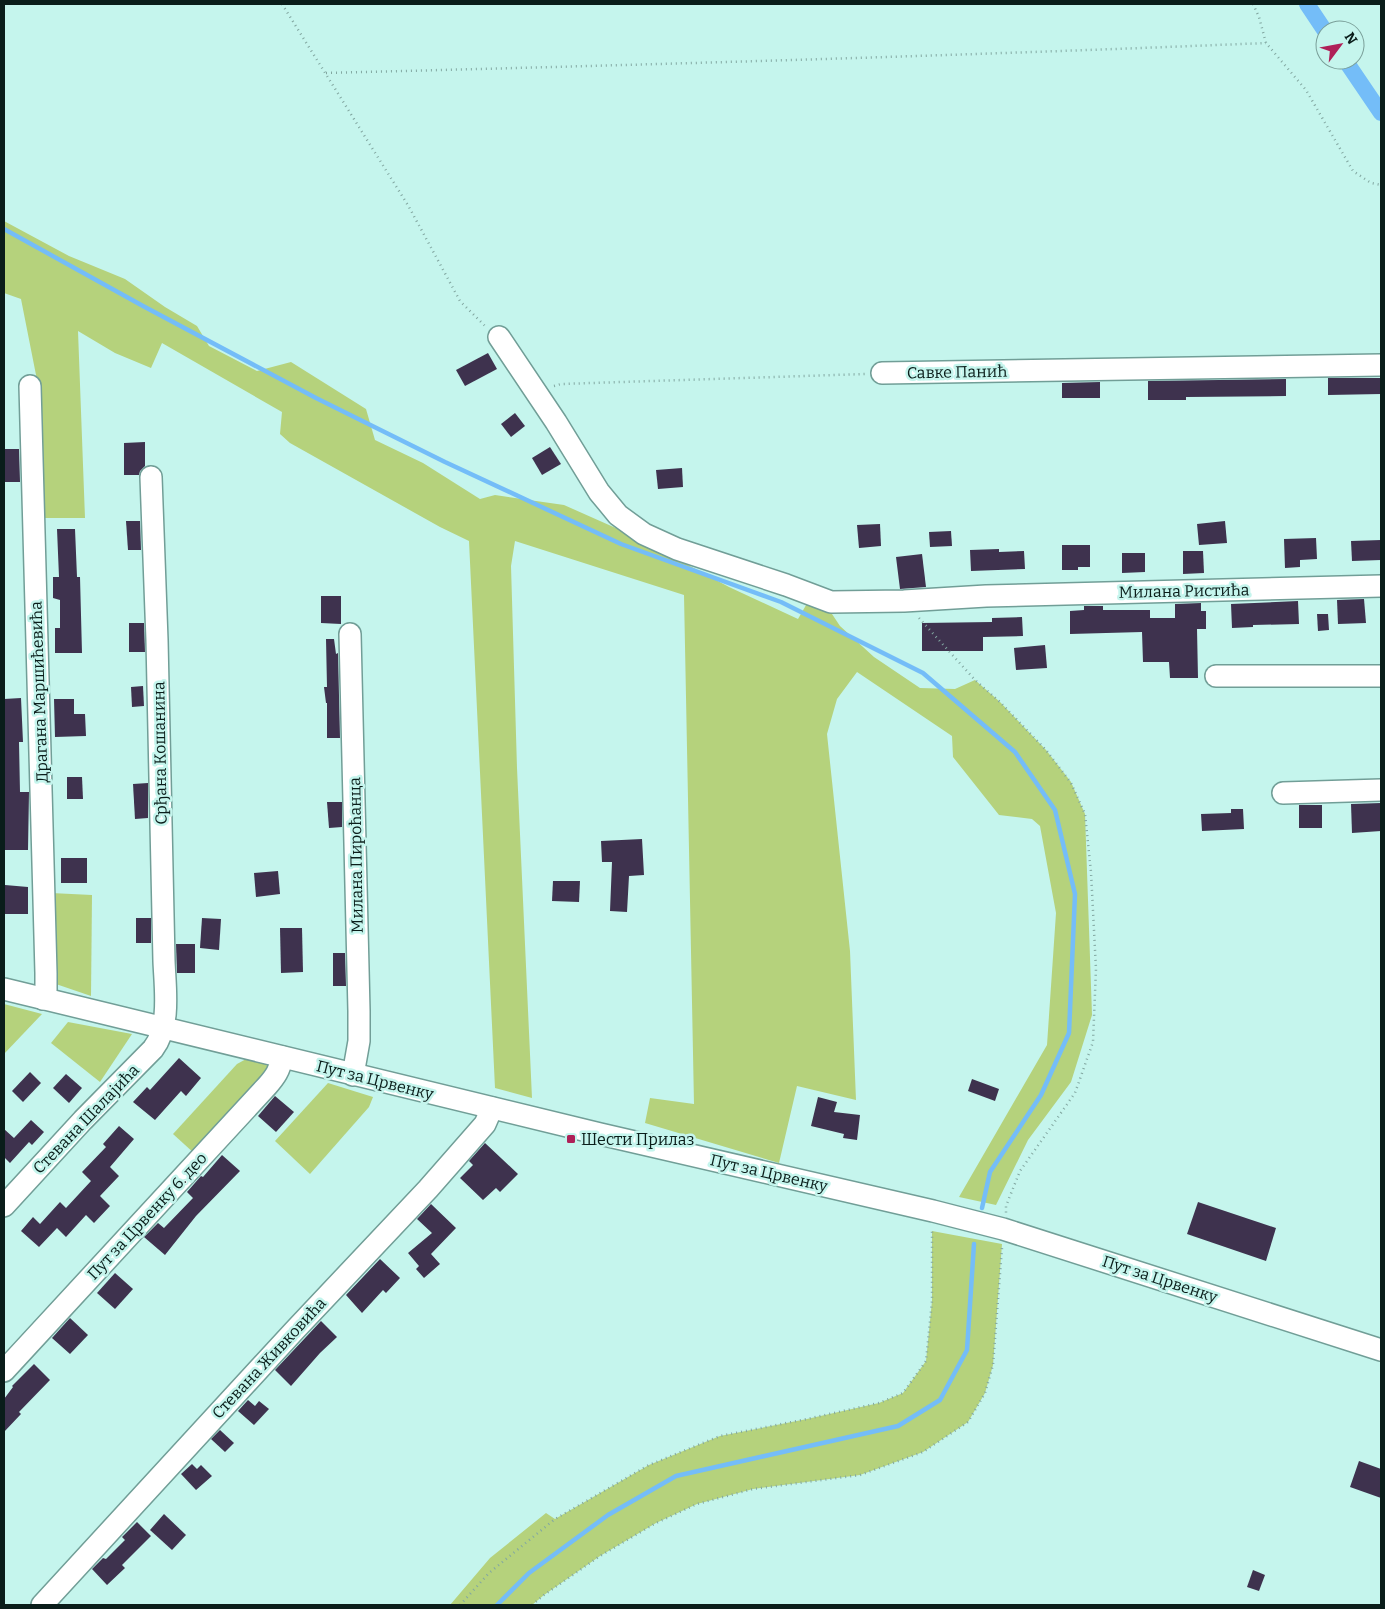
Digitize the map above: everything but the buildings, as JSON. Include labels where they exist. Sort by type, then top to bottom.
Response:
[{"type":"street","name":"Милана Ристића","points":[[499,337],[599,492],[618,515],[644,534],[676,549],[786,585],[831,602],[904,602],[986,596],[1381,586]]},
{"type":"street","name":"Савке Панић","points":[[882,373],[1381,365]]},
{"type":"street","name":"Драгана Маршићевића","points":[[30,386],[46,973],[43,999]]},
{"type":"street","name":"Срђана Кошанина","points":[[151,477],[162,818],[165,988],[162,1028]]},
{"type":"street","name":"Милана Пироћанца","points":[[350,634],[359,1011],[359,1042],[353,1075]]},
{"type":"street","points":[[1216,676],[1381,676]]},
{"type":"street","points":[[1283,793],[1381,790]]},
{"type":"street","name":"Пут за Црвенку","points":[[4,989],[353,1075],[1003,1229],[1381,1350]]},
{"type":"street","name":"Стевана Шалајића","points":[[4,1206],[83,1120],[153,1049],[161,1036],[162,1028]]},
{"type":"street","name":"Пут за Црвенку 6. део","points":[[4,1371],[276,1076],[282,1057]]},
{"type":"street","name":"Стевана Живковића","points":[[42,1605],[294,1331],[428,1189],[485,1124],[492,1108]]},
{"type":"path","points":[[282,4],[409,207],[460,301],[499,337]]},
{"type":"path","points":[[1253,4],[1259,17],[1266,43],[1306,90],[1353,171],[1371,183],[1381,185]]},
{"type":"path","points":[[326,73],[962,55],[1266,43]]},
{"type":"path","points":[[534,391],[561,384],[882,373]]},
{"type":"path","points":[[532,1605],[544,1594],[600,1556],[656,1523],[697,1504],[753,1489],[860,1475],[923,1452],[968,1422],[985,1393],[993,1365],[1006,1206],[1020,1171],[1075,1093],[1093,1042],[1096,969],[1091,872],[1085,814],[1071,782],[1046,750],[1000,702],[975,680],[904,602]]},
{"type":"path","points":[[460,1605],[489,1573],[555,1519],[649,1465],[720,1436],[880,1403],[903,1393],[926,1361],[932,1301],[933,1211]]},
{"type":"green space","points":[[4,221],[69,256],[125,279],[165,307],[197,326],[209,346],[257,371],[291,362],[366,409],[375,440],[423,463],[480,499],[495,495],[564,505],[636,537],[729,587],[798,619],[809,600],[826,605],[840,626],[874,657],[920,688],[955,689],[975,680],[1000,702],[1046,750],[1071,782],[1085,814],[1092,1015],[1071,1082],[1028,1140],[996,1205],[959,1197],[1047,1045],[1056,913],[1040,826],[1032,819],[999,815],[953,757],[952,736],[857,672],[837,699],[827,734],[850,951],[856,1100],[797,1086],[779,1163],[645,1123],[650,1098],[694,1104],[684,595],[515,541],[511,566],[517,768],[532,1098],[495,1088],[469,541],[440,527],[290,443],[280,434],[282,412],[162,343],[151,368],[115,353],[78,331],[85,518],[41,518],[37,380],[21,299],[4,293]]},
{"type":"green space","points":[[51,893],[92,895],[91,996],[53,983]]},
{"type":"green space","points":[[4,1004],[42,1014],[4,1054]]},
{"type":"green space","points":[[68,1022],[132,1034],[100,1082],[51,1043]]},
{"type":"green space","points":[[248,1058],[275,1066],[195,1154],[173,1134],[237,1064]]},
{"type":"green space","points":[[328,1083],[373,1097],[369,1107],[310,1174],[275,1141]]},
{"type":"green space","points":[[932,1231],[1002,1244],[993,1365],[985,1393],[968,1422],[923,1452],[860,1475],[753,1489],[697,1504],[656,1523],[600,1556],[532,1605],[450,1605],[490,1558],[546,1513],[555,1519],[649,1465],[720,1436],[879,1403],[903,1393],[926,1361],[932,1301]]},
{"type":"waterway","points":[[1307,4],[1318,20]]},
{"type":"waterway","points":[[1352,70],[1381,113]]},
{"type":"waterway","points":[[4,229],[143,306],[316,398],[445,462],[621,544],[781,602],[923,673],[1015,752],[1055,810],[1075,894],[1069,1033],[1041,1095],[990,1172],[982,1208]]},
{"type":"waterway","points":[[497,1605],[529,1573],[608,1515],[676,1476],[898,1426],[940,1400],[967,1350],[974,1244]]},
{"type":"place","name":"Шести Прилаз","points":[[571,1139]]}]
